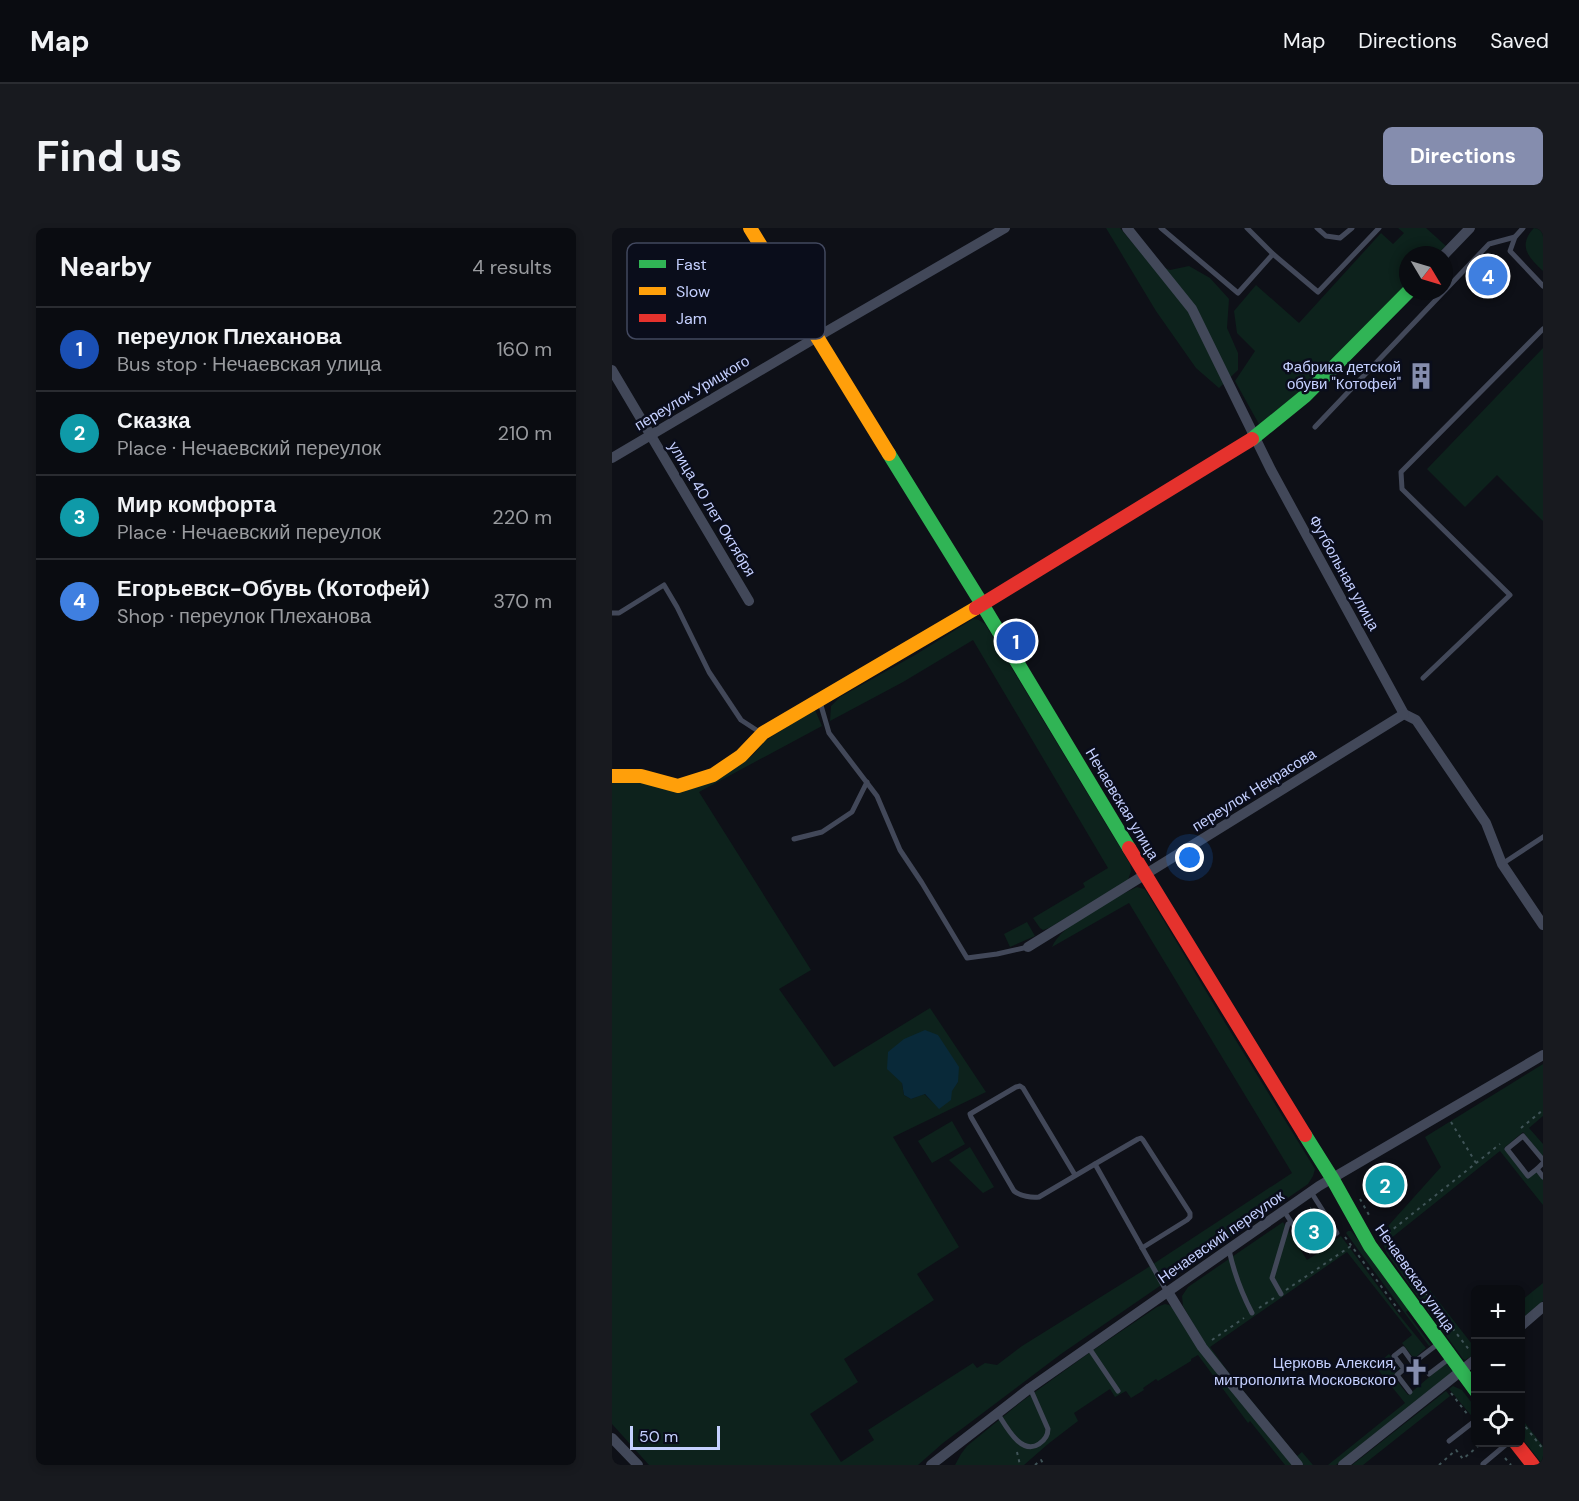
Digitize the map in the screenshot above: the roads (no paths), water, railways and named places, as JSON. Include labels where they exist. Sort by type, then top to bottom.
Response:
[{"type":"street","name":"Нечаевская улица","points":[[750,228],[759,243]]},
{"type":"street","name":"переулок Урицкого","points":[[825,331],[1005,228]]},
{"type":"street","name":"Футбольная улица","points":[[1127,228],[1192,309],[1256,436],[1270,470],[1404,714],[1416,720],[1486,823],[1502,864],[1543,925]]},
{"type":"street","points":[[1453,246],[1470,228]]},
{"type":"street","points":[[612,776],[641,776],[678,786],[713,775],[741,756],[763,734],[982,604],[1256,436],[1305,396],[1400,300]]},
{"type":"street","name":"переулок Урицкого","points":[[612,458],[812,339]]},
{"type":"street","name":"Нечаевская улица","points":[[819,339],[1332,1178],[1376,1240],[1451,1357],[1456,1375],[1471,1387]]},
{"type":"street","name":"улица 40 лет Октября","points":[[612,370],[749,601]]},
{"type":"street","name":"переулок Некрасова","points":[[1028,946],[1404,714]]},
{"type":"street","name":"Нечаевский переулок","points":[[938,1463],[1030,1388],[1311,1192],[1543,1055]]},
{"type":"street","points":[[1168,1292],[1202,1347],[1298,1465]]},
{"type":"street","points":[[1525,1323],[1543,1307]]},
{"type":"street","points":[[1343,1465],[1456,1375],[1471,1359]]},
{"type":"street","points":[[613,1441],[638,1465]]},
{"type":"street","points":[[1518,1447],[1533,1465]]},
{"type":"lane","points":[[1161,228],[1238,293],[1273,254]]},
{"type":"lane","points":[[1247,228],[1273,254],[1318,292],[1379,228]]},
{"type":"lane","points":[[1317,228],[1326,236],[1340,238],[1352,228]]},
{"type":"lane","points":[[1523,228],[1515,237],[1510,251],[1543,286]]},
{"type":"lane","points":[[1315,427],[1490,244],[1515,237]]},
{"type":"lane","points":[[1423,678],[1510,595],[1402,489],[1401,472],[1543,329]]},
{"type":"lane","points":[[612,613],[619,613],[664,585],[709,672],[741,720],[763,734]]},
{"type":"lane","points":[[819,700],[829,733],[877,796],[900,850],[967,958],[997,954],[1028,946]]},
{"type":"lane","points":[[794,839],[822,832],[852,812],[867,782]]},
{"type":"lane","points":[[1502,864],[1543,837]]},
{"type":"lane","points":[[1075,1176],[1020,1086],[970,1114],[1016,1193],[1036,1198],[1075,1176],[1138,1139],[1141,1138],[1190,1213],[1187,1220],[1142,1248]]},
{"type":"lane","points":[[1523,1136],[1543,1162],[1528,1176],[1507,1149],[1523,1136]]},
{"type":"lane","points":[[1095,1164],[1168,1292]]},
{"type":"lane","points":[[1537,1168],[1543,1177]]},
{"type":"lane","points":[[1284,1211],[1310,1251],[1337,1233],[1311,1192]]},
{"type":"lane","points":[[1281,1294],[1272,1278],[1288,1224],[1291,1222]]},
{"type":"lane","points":[[1229,1250],[1235,1275],[1252,1313]]},
{"type":"lane","points":[[1410,1392],[1397,1375],[1440,1342]]},
{"type":"lane","points":[[1088,1346],[1118,1391]]},
{"type":"lane","points":[[1404,1370],[1394,1356],[1403,1349],[1413,1363]]},
{"type":"lane","points":[[1429,1374],[1451,1357]]},
{"type":"lane","points":[[998,1413],[1013,1437],[1032,1448],[1038,1446],[1046,1439],[1048,1429],[1030,1388]]},
{"type":"lane","points":[[1449,1441],[1471,1424]]},
{"type":"lane","points":[[1483,1464],[1504,1447]]},
{"type":"water","points":[[925,1030],[938,1035],[959,1067],[958,1082],[952,1091],[951,1100],[939,1109],[925,1094],[911,1099],[904,1095],[902,1083],[887,1069],[888,1052],[904,1039]]},
{"type":"place","name":"Егорьевск-Обувь (Котофей)","points":[[1488,276]]},
{"type":"place","name":"Фабрика детской обуви \"Котофей\"","points":[[1421,376]]},
{"type":"place","name":"переулок Плеханова","points":[[1016,641]]},
{"type":"place","name":"Сказка","points":[[1385,1185]]},
{"type":"place","name":"Мир комфорта","points":[[1314,1231]]},
{"type":"place","name":"Церковь Алексия, митрополита Московского","points":[[1416,1372]]}]
